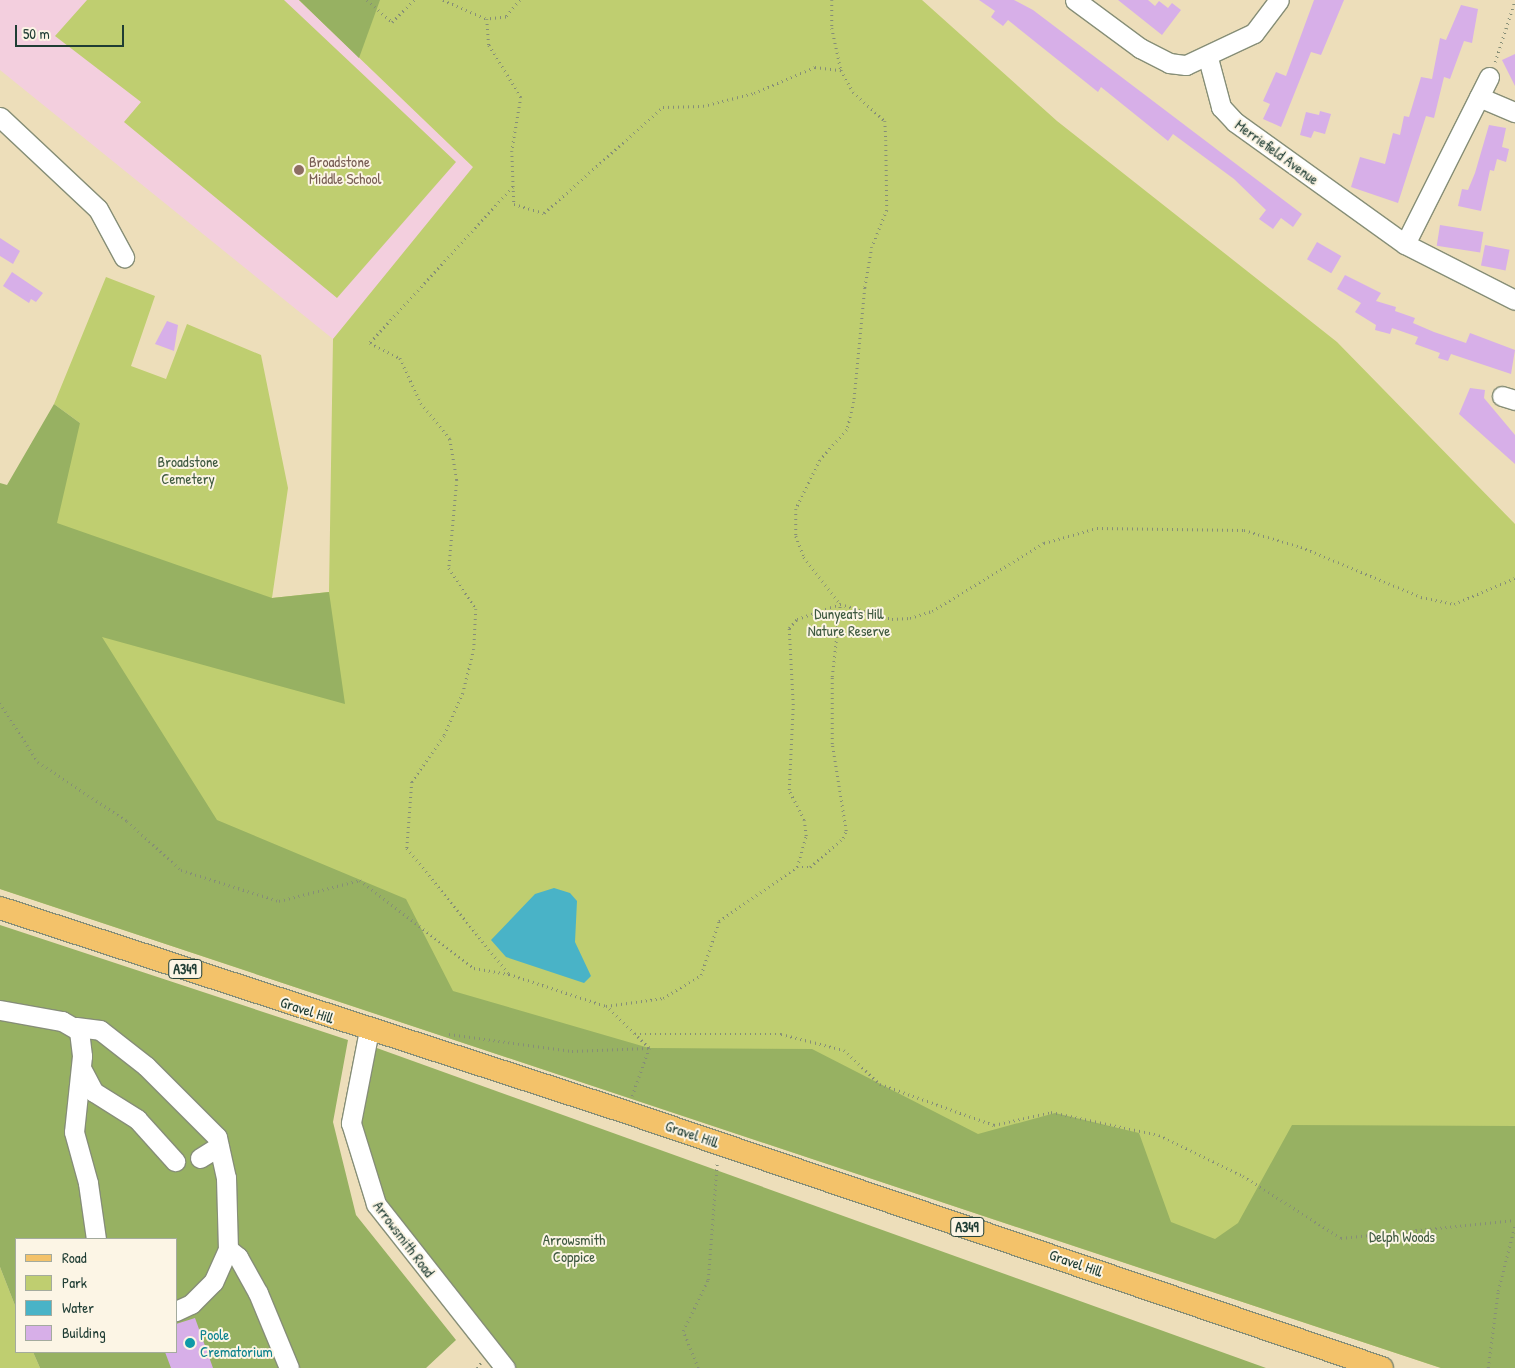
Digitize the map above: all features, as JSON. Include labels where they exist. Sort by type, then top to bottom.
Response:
[{"type":"main road","name":"Gravel Hill","points":[[0,908],[369,1030],[626,1112],[1382,1368]]},
{"type":"street","points":[[1075,0],[1140,48],[1169,63],[1186,65],[1208,58],[1254,33],[1279,0]]},
{"type":"street","name":"Merriefield Avenue","points":[[1208,58],[1221,107],[1235,122],[1405,244],[1515,300]]},
{"type":"street","points":[[1405,244],[1489,77]]},
{"type":"street","points":[[1479,97],[1515,112]]},
{"type":"street","points":[[0,117],[98,209],[124,257]]},
{"type":"street","points":[[0,1010],[76,1028],[100,1030],[160,1077],[211,1130],[220,1146],[226,1178],[228,1249],[213,1282],[191,1304],[178,1310]]},
{"type":"street","points":[[76,1028],[82,1042],[74,1132],[88,1183],[96,1238]]},
{"type":"street","name":"Arrowsmith Road","points":[[369,1030],[351,1123],[376,1204],[505,1368]]},
{"type":"street","points":[[81,1068],[94,1092],[137,1119],[175,1161]]},
{"type":"street","points":[[200,1158],[220,1146]]},
{"type":"street","points":[[228,1249],[238,1257],[258,1293],[289,1368]]},
{"type":"path","points":[[367,0],[392,22],[414,0]]},
{"type":"path","points":[[444,0],[487,20],[506,17],[520,0]]},
{"type":"path","points":[[0,703],[38,762],[127,822],[181,870],[279,901],[360,880],[474,968],[509,974],[606,1006],[663,998],[701,975],[719,922],[797,867],[810,867],[846,831],[832,744],[832,677],[840,604],[804,557],[796,536],[796,509],[820,460],[846,430],[861,364],[872,248],[887,210],[885,121],[853,92],[841,70],[833,35],[832,0]]},
{"type":"path","points":[[1489,77],[1507,37],[1515,0]]},
{"type":"path","points":[[487,20],[489,45],[521,97],[512,151],[514,204],[544,212],[663,107],[703,106],[746,95],[815,67],[841,70]]},
{"type":"path","points":[[509,974],[407,848],[412,782],[444,736],[463,693],[474,649],[476,609],[449,568],[457,480],[450,439],[421,403],[400,358],[370,344],[514,187]]},
{"type":"path","points":[[797,867],[806,836],[804,820],[789,790],[793,705],[789,628],[797,619],[840,604],[892,619],[910,618],[932,611],[1044,543],[1097,528],[1244,530],[1300,547],[1421,597],[1454,604],[1515,578]]},
{"type":"path","points":[[606,1006],[649,1048]]},
{"type":"path","points":[[444,1033],[572,1052],[649,1048]]},
{"type":"path","points":[[634,1034],[781,1034],[844,1050],[880,1084],[994,1125],[1051,1112],[1159,1135],[1243,1176],[1341,1238],[1515,1220]]},
{"type":"path","points":[[626,1112],[649,1048]]},
{"type":"path","points":[[698,1368],[683,1331],[708,1280],[719,1143]]},
{"type":"path","points":[[1488,1368],[1498,1291],[1515,1225]]},
{"type":"shaded area","name":"Broadstone Middle School","points":[[0,0],[299,0],[478,172],[333,339],[0,70]]},
{"type":"green space","name":"Broadstone Middle School","points":[[87,0],[284,0],[456,162],[337,298],[124,122],[141,102],[55,36]]},
{"type":"green space","name":"Dunyeats Hill Nature Reserve","points":[[299,0],[922,0],[1057,121],[1337,342],[1515,524],[1515,1368],[1441,1368],[0,889],[0,485],[11,489],[80,423],[54,404],[106,277],[155,296],[131,366],[166,379],[187,324],[261,355],[288,488],[272,598],[329,592],[333,339],[473,167]]},
{"type":"green space","points":[[299,0],[380,0],[359,58]]},
{"type":"green space","name":"Delph Woods","points":[[54,404],[80,423],[57,523],[272,598],[329,592],[345,704],[102,637],[217,820],[406,899],[453,991],[649,1048],[812,1049],[978,1134],[1055,1113],[1139,1133],[1171,1222],[1215,1239],[1238,1223],[1292,1125],[1515,1126],[1515,1368],[1441,1368],[0,889],[0,483],[7,485]]},
{"type":"green space","points":[[0,925],[348,1040],[333,1122],[356,1215],[456,1340],[426,1368],[40,1368],[33,1353],[178,1353],[178,1238],[15,1238],[15,1305],[0,1267]]},
{"type":"green space","name":"Arrowsmith Coppice","points":[[374,1047],[1266,1368],[501,1368],[379,1195],[359,1126]]},
{"type":"green space","points":[[0,1267],[15,1305],[15,1353],[33,1353],[40,1368],[0,1368]]},
{"type":"water","points":[[554,888],[570,893],[577,901],[575,942],[591,976],[584,983],[506,957],[491,940],[535,894]]},
{"type":"building","points":[[979,0],[1014,0],[1033,10],[1302,214],[1293,227],[1281,218],[1273,229],[1259,219],[1266,210],[1234,179],[1173,134],[1168,141],[1101,87],[1098,92],[1008,20],[1003,26],[991,17],[995,11]]},
{"type":"building","points":[[1118,0],[1148,0],[1155,6],[1159,1],[1168,8],[1172,3],[1181,10],[1162,35]]},
{"type":"building","points":[[1314,0],[1344,0],[1321,55],[1311,52],[1281,127],[1263,119],[1270,104],[1263,101],[1276,72],[1286,76]]},
{"type":"building","points":[[1461,5],[1478,9],[1472,43],[1464,41],[1450,79],[1444,77],[1434,118],[1426,116],[1398,203],[1351,187],[1360,157],[1385,164],[1393,133],[1400,135],[1404,116],[1409,117],[1421,77],[1432,79],[1440,38],[1446,40]]},
{"type":"building","points":[[1515,54],[1515,86],[1502,60]]},
{"type":"building","points":[[1320,111],[1331,114],[1325,134],[1314,131],[1311,138],[1300,135],[1306,112],[1319,115]]},
{"type":"building","points":[[1489,125],[1506,128],[1502,147],[1509,149],[1506,162],[1497,159],[1494,171],[1490,170],[1481,211],[1458,206],[1462,189],[1468,190],[1475,173]]},
{"type":"building","points":[[1440,225],[1483,232],[1480,253],[1437,246]]},
{"type":"building","points":[[0,238],[20,251],[13,264],[0,256]]},
{"type":"building","points":[[1317,242],[1341,256],[1331,273],[1307,259]]},
{"type":"building","points":[[1485,245],[1510,250],[1506,270],[1481,266]]},
{"type":"building","points":[[12,272],[43,293],[36,302],[31,299],[29,303],[3,286]]},
{"type":"building","points":[[1345,275],[1381,293],[1376,301],[1396,307],[1395,311],[1415,318],[1413,323],[1466,343],[1470,333],[1515,350],[1511,374],[1451,354],[1448,361],[1438,358],[1440,353],[1415,344],[1418,337],[1392,328],[1390,334],[1375,330],[1376,325],[1355,312],[1361,303],[1337,289]]},
{"type":"building","points":[[167,321],[178,325],[174,351],[155,344]]},
{"type":"building","points":[[1470,388],[1485,390],[1484,398],[1515,435],[1515,464],[1459,414]]},
{"type":"building","name":"Poole Crematorium","points":[[195,1318],[213,1368],[171,1368],[165,1353],[178,1353],[178,1323]]},
{"type":"place","name":"Broadstone Middle School","points":[[299,170]]},
{"type":"place","name":"Poole Crematorium","points":[[190,1343]]},
{"type":"park label","name":"Broadstone Cemetery","points":[[188,470]]}]
